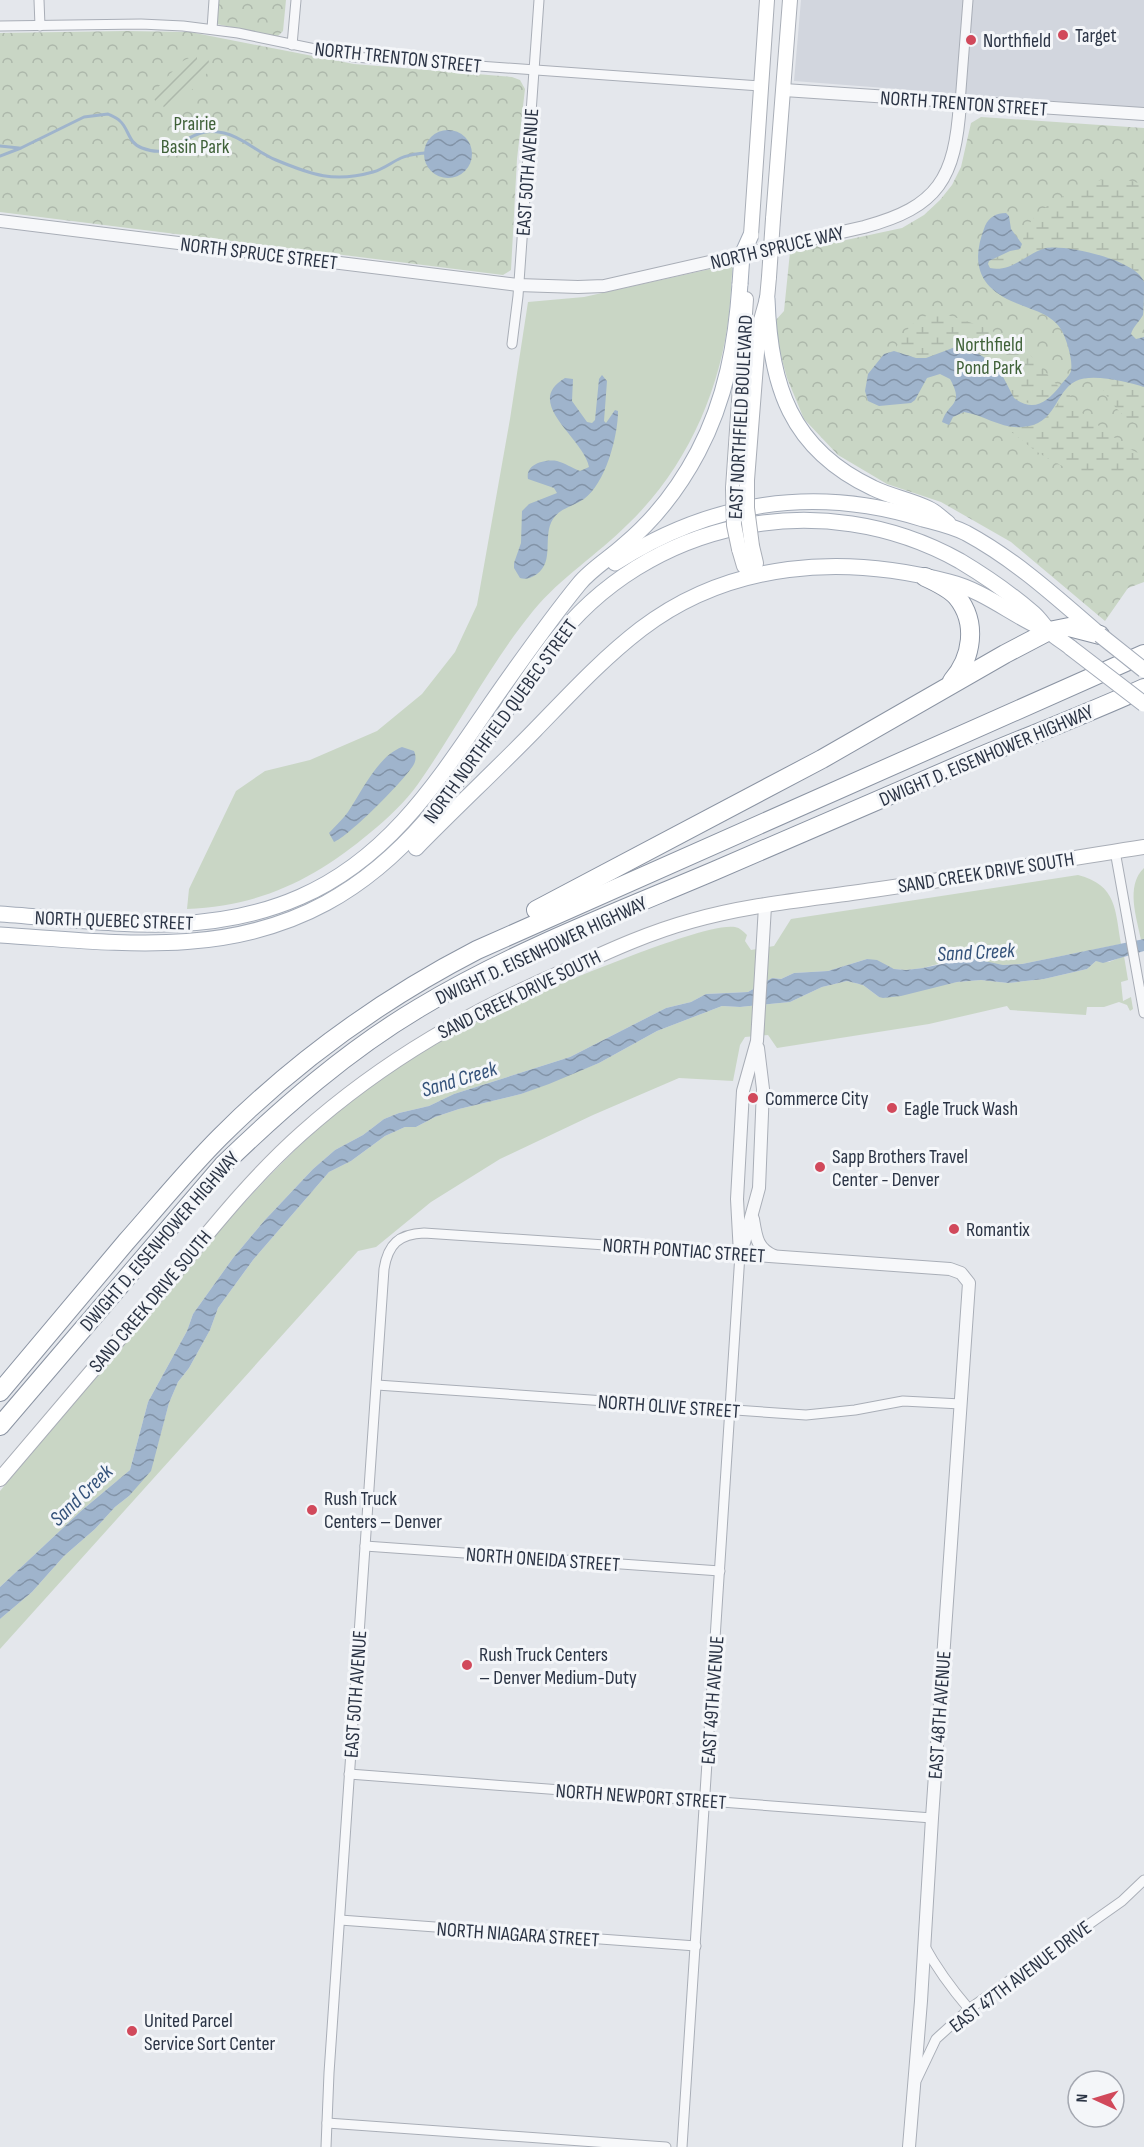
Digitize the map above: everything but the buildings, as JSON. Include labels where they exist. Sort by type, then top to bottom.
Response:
[{"type":"highway","points":[[924,576],[951,591],[968,618],[970,642],[968,654],[961,669],[947,687]]},
{"type":"highway","points":[[446,966],[485,937],[822,759],[1049,631],[1062,627],[1077,627],[1100,634]]},
{"type":"highway","name":"DWIGHT D. EISENHOWER HIGHWAY","points":[[0,1392],[166,1195],[240,1117],[345,1029],[405,990],[477,950],[613,888],[1144,654]]},
{"type":"highway","name":"DWIGHT D. EISENHOWER HIGHWAY","points":[[0,1426],[223,1165],[303,1090],[394,1023],[468,981],[586,926],[1140,696]]},
{"type":"main road","points":[[560,610],[581,581],[625,545],[654,516],[683,477],[714,418],[728,376],[743,283],[742,255],[751,230],[767,0]]},
{"type":"main road","name":"EAST NORTHFIELD BOULEVARD","points":[[746,547],[747,480],[759,327],[767,299],[790,0]]},
{"type":"main road","name":"EAST NORTHFIELD BOULEVARD","points":[[743,283],[733,488],[734,525],[756,564],[753,575]]},
{"type":"main road","points":[[767,299],[770,348],[781,394],[800,428],[812,443],[823,455],[854,478],[888,495],[930,509],[953,527]]},
{"type":"main road","name":"NORTH NORTHFIELD QUEBEC STREET","points":[[560,610],[604,572],[650,543],[689,525],[747,508],[807,502],[852,503],[883,507],[953,527],[1006,557],[1144,669]]},
{"type":"main road","name":"NORTH NORTHFIELD QUEBEC STREET","points":[[308,912],[342,894],[369,875],[416,833],[458,780],[552,645],[580,613],[635,568],[693,539],[733,527],[805,520],[837,522],[871,528],[910,540],[957,560],[1035,614],[1049,631],[1140,696],[1144,711]]},
{"type":"main road","points":[[308,912],[333,910],[369,888],[395,867],[584,680],[641,629],[678,605],[734,580],[797,567],[876,568],[951,582],[977,592],[1028,623],[1049,631]]},
{"type":"main road","name":"NORTH QUEBEC STREET","points":[[0,914],[158,925],[196,924],[259,913],[318,889],[374,850],[412,814],[560,610]]},
{"type":"main road","name":"SAND CREEK DRIVE SOUTH","points":[[0,1479],[251,1183],[300,1135],[365,1081],[446,1028],[544,979],[647,936],[713,915],[1144,847]]},
{"type":"main road","name":"NORTH QUEBEC STREET","points":[[0,935],[135,943],[191,942],[223,939],[250,933],[275,926],[308,912]]},
{"type":"street","points":[[39,0],[40,26]]},
{"type":"street","points":[[212,28],[214,0]]},
{"type":"street","points":[[292,45],[296,0]]},
{"type":"street","name":"EAST 50TH AVENUE","points":[[512,344],[540,0]]},
{"type":"street","points":[[960,103],[969,0]]},
{"type":"street","name":"NORTH TRENTON STREET","points":[[0,26],[141,24],[212,28],[354,57],[760,86]]},
{"type":"street","name":"NORTH TRENTON STREET","points":[[784,90],[1144,114]]},
{"type":"street","name":"NORTH SPRUCE WAY","points":[[518,285],[604,286],[891,220],[909,212],[926,200],[942,181],[952,159],[958,135],[960,103]]},
{"type":"street","name":"NORTH SPRUCE STREET","points":[[0,221],[518,285]]},
{"type":"street","points":[[1115,851],[1144,1013]]},
{"type":"street","name":"EAST 49TH AVENUE","points":[[682,2147],[731,1410],[740,1254],[737,1198],[743,1091],[756,1041],[765,906]]},
{"type":"street","name":"EAST 49TH AVENUE","points":[[740,1254],[753,1217],[759,1188],[763,1089],[756,1041]]},
{"type":"street","points":[[753,1217],[759,1243],[765,1252],[775,1257]]},
{"type":"street","name":"NORTH PONTIAC STREET","points":[[395,1243],[412,1233],[424,1233],[740,1254],[950,1269],[961,1273],[969,1283]]},
{"type":"street","name":"EAST 50TH AVENUE","points":[[326,2147],[329,2073],[384,1269],[389,1251],[395,1243]]},
{"type":"street","name":"EAST 48TH AVENUE","points":[[909,2147],[969,1283]]},
{"type":"street","name":"NORTH OLIVE STREET","points":[[377,1385],[731,1410],[821,1414],[903,1401],[961,1404]]},
{"type":"street","name":"NORTH ONEIDA STREET","points":[[365,1546],[720,1571]]},
{"type":"street","name":"NORTH NEWPORT STREET","points":[[350,1774],[932,1818]]},
{"type":"street","name":"EAST 47TH AVENUE DRIVE","points":[[913,2087],[936,2039],[969,2009],[1122,1901],[1144,1880]]},
{"type":"street","name":"NORTH NIAGARA STREET","points":[[340,1920],[696,1946]]},
{"type":"street","points":[[924,1945],[946,1983],[969,2009]]},
{"type":"street","points":[[327,2123],[666,2147]]},
{"type":"shaded area","name":"Northfield","points":[[801,0],[1144,0],[1144,108],[794,81]]},
{"type":"green space","points":[[219,0],[286,0],[283,31],[277,37],[217,24]]},
{"type":"green space","name":"Prairie Basin Park","points":[[190,32],[354,64],[512,77],[520,80],[525,89],[517,159],[511,270],[503,275],[0,212],[0,33]]},
{"type":"green space","points":[[197,54],[197,60],[157,105],[152,94],[181,62]]},
{"type":"green space","points":[[208,56],[210,70],[176,107],[166,110],[163,106]]},
{"type":"green space","name":"Northfield Pond Park","points":[[981,117],[1144,128],[1144,582],[1128,588],[1105,621],[1011,542],[941,502],[887,484],[838,455],[804,419],[787,378],[779,349],[775,321],[784,311],[790,252],[902,228],[924,215],[952,185],[961,167],[971,123]]},
{"type":"green space","points":[[1104,179],[1132,181],[1144,185],[1144,283],[1141,278],[1037,251],[1009,266],[990,268],[988,264],[994,258],[1020,249],[1028,226],[1042,210],[1073,191]]},
{"type":"green space","points":[[733,264],[729,314],[717,373],[708,401],[682,455],[648,503],[627,525],[555,588],[533,611],[502,653],[433,762],[408,797],[384,821],[350,849],[308,876],[263,896],[214,907],[187,909],[189,889],[236,791],[265,771],[310,760],[377,731],[422,694],[455,652],[477,605],[528,302],[584,297]]},
{"type":"green space","points":[[937,312],[1006,338],[1027,352],[1059,387],[1044,403],[1031,404],[1014,398],[999,369],[980,354],[943,351],[921,359],[894,351],[915,322]]},
{"type":"green space","points":[[1112,378],[1144,387],[1144,426],[1136,424],[1122,414],[1110,401],[1097,380]]},
{"type":"green space","points":[[1067,390],[1078,410],[1128,448],[1144,456],[1144,485],[1142,486],[1136,475],[1132,473],[1088,474],[1072,470],[1050,460],[1003,425],[1013,427],[1053,410]]},
{"type":"green space","points":[[1144,868],[1144,939],[1141,940],[1135,912],[1134,893],[1138,875]]},
{"type":"green space","points":[[1078,875],[1100,885],[1112,900],[1121,944],[1022,964],[1003,965],[953,960],[906,970],[894,969],[867,959],[828,971],[794,973],[781,979],[772,978],[748,992],[706,994],[691,1002],[666,1008],[570,1057],[454,1094],[429,1106],[384,1119],[363,1135],[335,1150],[313,1169],[264,1221],[233,1258],[193,1314],[187,1331],[148,1402],[130,1470],[81,1511],[0,1587],[0,1491],[259,1186],[315,1131],[345,1106],[408,1061],[471,1025],[538,993],[641,952],[702,932],[737,927],[747,935],[745,941],[751,950],[774,946],[791,919]]},
{"type":"green space","points":[[1124,956],[1128,980],[1121,982],[1123,1001],[1131,997],[1133,1009],[1130,1011],[1127,1005],[1119,1002],[1104,1007],[1087,1007],[1086,1015],[1010,1010],[1007,1006],[929,1024],[777,1048],[768,1035],[745,1037],[740,1045],[733,1081],[679,1078],[500,1159],[431,1202],[376,1247],[358,1251],[0,1649],[0,1619],[32,1592],[64,1556],[129,1496],[157,1447],[169,1403],[178,1382],[189,1368],[210,1330],[218,1308],[253,1260],[329,1172],[351,1161],[385,1136],[405,1127],[416,1127],[435,1117],[459,1109],[521,1094],[599,1063],[657,1031],[722,1006],[740,1007],[790,1002],[822,987],[847,981],[863,985],[879,997],[957,982],[981,980],[1008,983],[1044,979],[1087,969],[1096,961],[1109,962]]},
{"type":"water","points":[[448,130],[465,137],[472,154],[465,171],[448,178],[431,171],[424,154],[431,137]]},
{"type":"water","points":[[1006,213],[1009,216],[1011,229],[1022,244],[1020,249],[989,261],[990,268],[1005,268],[1039,250],[1056,247],[1100,255],[1129,267],[1139,274],[1144,282],[1143,315],[1131,334],[1136,339],[1144,337],[1144,387],[1100,378],[1076,381],[1063,393],[1042,421],[1022,427],[1007,426],[964,412],[953,417],[949,425],[942,422],[956,399],[956,394],[950,379],[940,374],[927,378],[911,403],[879,406],[868,401],[865,391],[868,374],[884,354],[894,351],[916,358],[926,358],[958,346],[971,349],[993,363],[999,369],[1014,398],[1028,405],[1045,401],[1069,375],[1071,367],[1068,345],[1058,325],[1042,313],[1003,297],[993,290],[981,273],[978,252],[985,226],[993,216]]},
{"type":"water","points":[[602,375],[607,381],[604,421],[606,423],[615,410],[618,411],[616,434],[609,459],[598,483],[591,492],[553,519],[548,533],[546,562],[542,569],[531,578],[520,578],[514,568],[514,563],[521,543],[522,511],[529,504],[557,493],[554,488],[528,479],[530,470],[537,464],[552,461],[580,471],[589,467],[585,456],[552,410],[550,398],[553,388],[565,378],[573,379],[572,401],[587,422],[592,423],[595,420],[599,379]]},
{"type":"water","points":[[402,747],[415,753],[414,764],[409,771],[363,819],[334,842],[329,833],[348,812],[378,766],[385,758]]},
{"type":"water","points":[[1144,939],[1144,951],[1103,963],[1096,961],[1087,969],[1044,979],[1008,983],[981,980],[957,982],[901,996],[883,998],[863,985],[847,981],[822,987],[790,1002],[740,1007],[722,1006],[657,1031],[599,1063],[549,1084],[521,1094],[459,1109],[435,1117],[416,1127],[405,1127],[385,1136],[351,1161],[329,1172],[253,1260],[218,1308],[210,1330],[189,1368],[178,1382],[169,1403],[151,1471],[129,1496],[64,1556],[32,1592],[0,1619],[0,1587],[81,1511],[130,1470],[148,1402],[187,1331],[193,1314],[233,1258],[313,1169],[335,1150],[363,1135],[384,1119],[429,1106],[454,1094],[570,1057],[666,1008],[691,1002],[706,994],[748,992],[772,978],[781,979],[794,973],[828,971],[867,959],[877,960],[894,969],[906,970],[970,958],[1003,965],[1022,964]]},
{"type":"waterway","points":[[0,156],[84,117],[108,114],[120,121],[134,143],[142,148],[162,151],[197,134],[222,133],[238,138],[276,160],[323,176],[346,177],[377,171],[404,157],[424,153]]},
{"type":"waterway","points":[[0,146],[19,148]]},
{"type":"place","name":"Target","points":[[1063,35]]},
{"type":"place","name":"Northfield","points":[[971,40]]},
{"type":"place","name":"Commerce City","points":[[753,1098]]},
{"type":"place","name":"Eagle Truck Wash","points":[[892,1108]]},
{"type":"place","name":"Sapp Brothers Travel Center - Denver","points":[[820,1167]]},
{"type":"place","name":"Romantix","points":[[954,1229]]},
{"type":"place","name":"Rush Truck Centers – Denver","points":[[312,1510]]},
{"type":"place","name":"Rush Truck Centers – Denver Medium-Duty","points":[[467,1665]]},
{"type":"place","name":"United Parcel Service Sort Center","points":[[132,2031]]},
{"type":"water label","name":"Sand Creek","points":[[976,952]]},
{"type":"water label","name":"Sand Creek","points":[[459,1079]]},
{"type":"water label","name":"Sand Creek","points":[[81,1495]]}]
